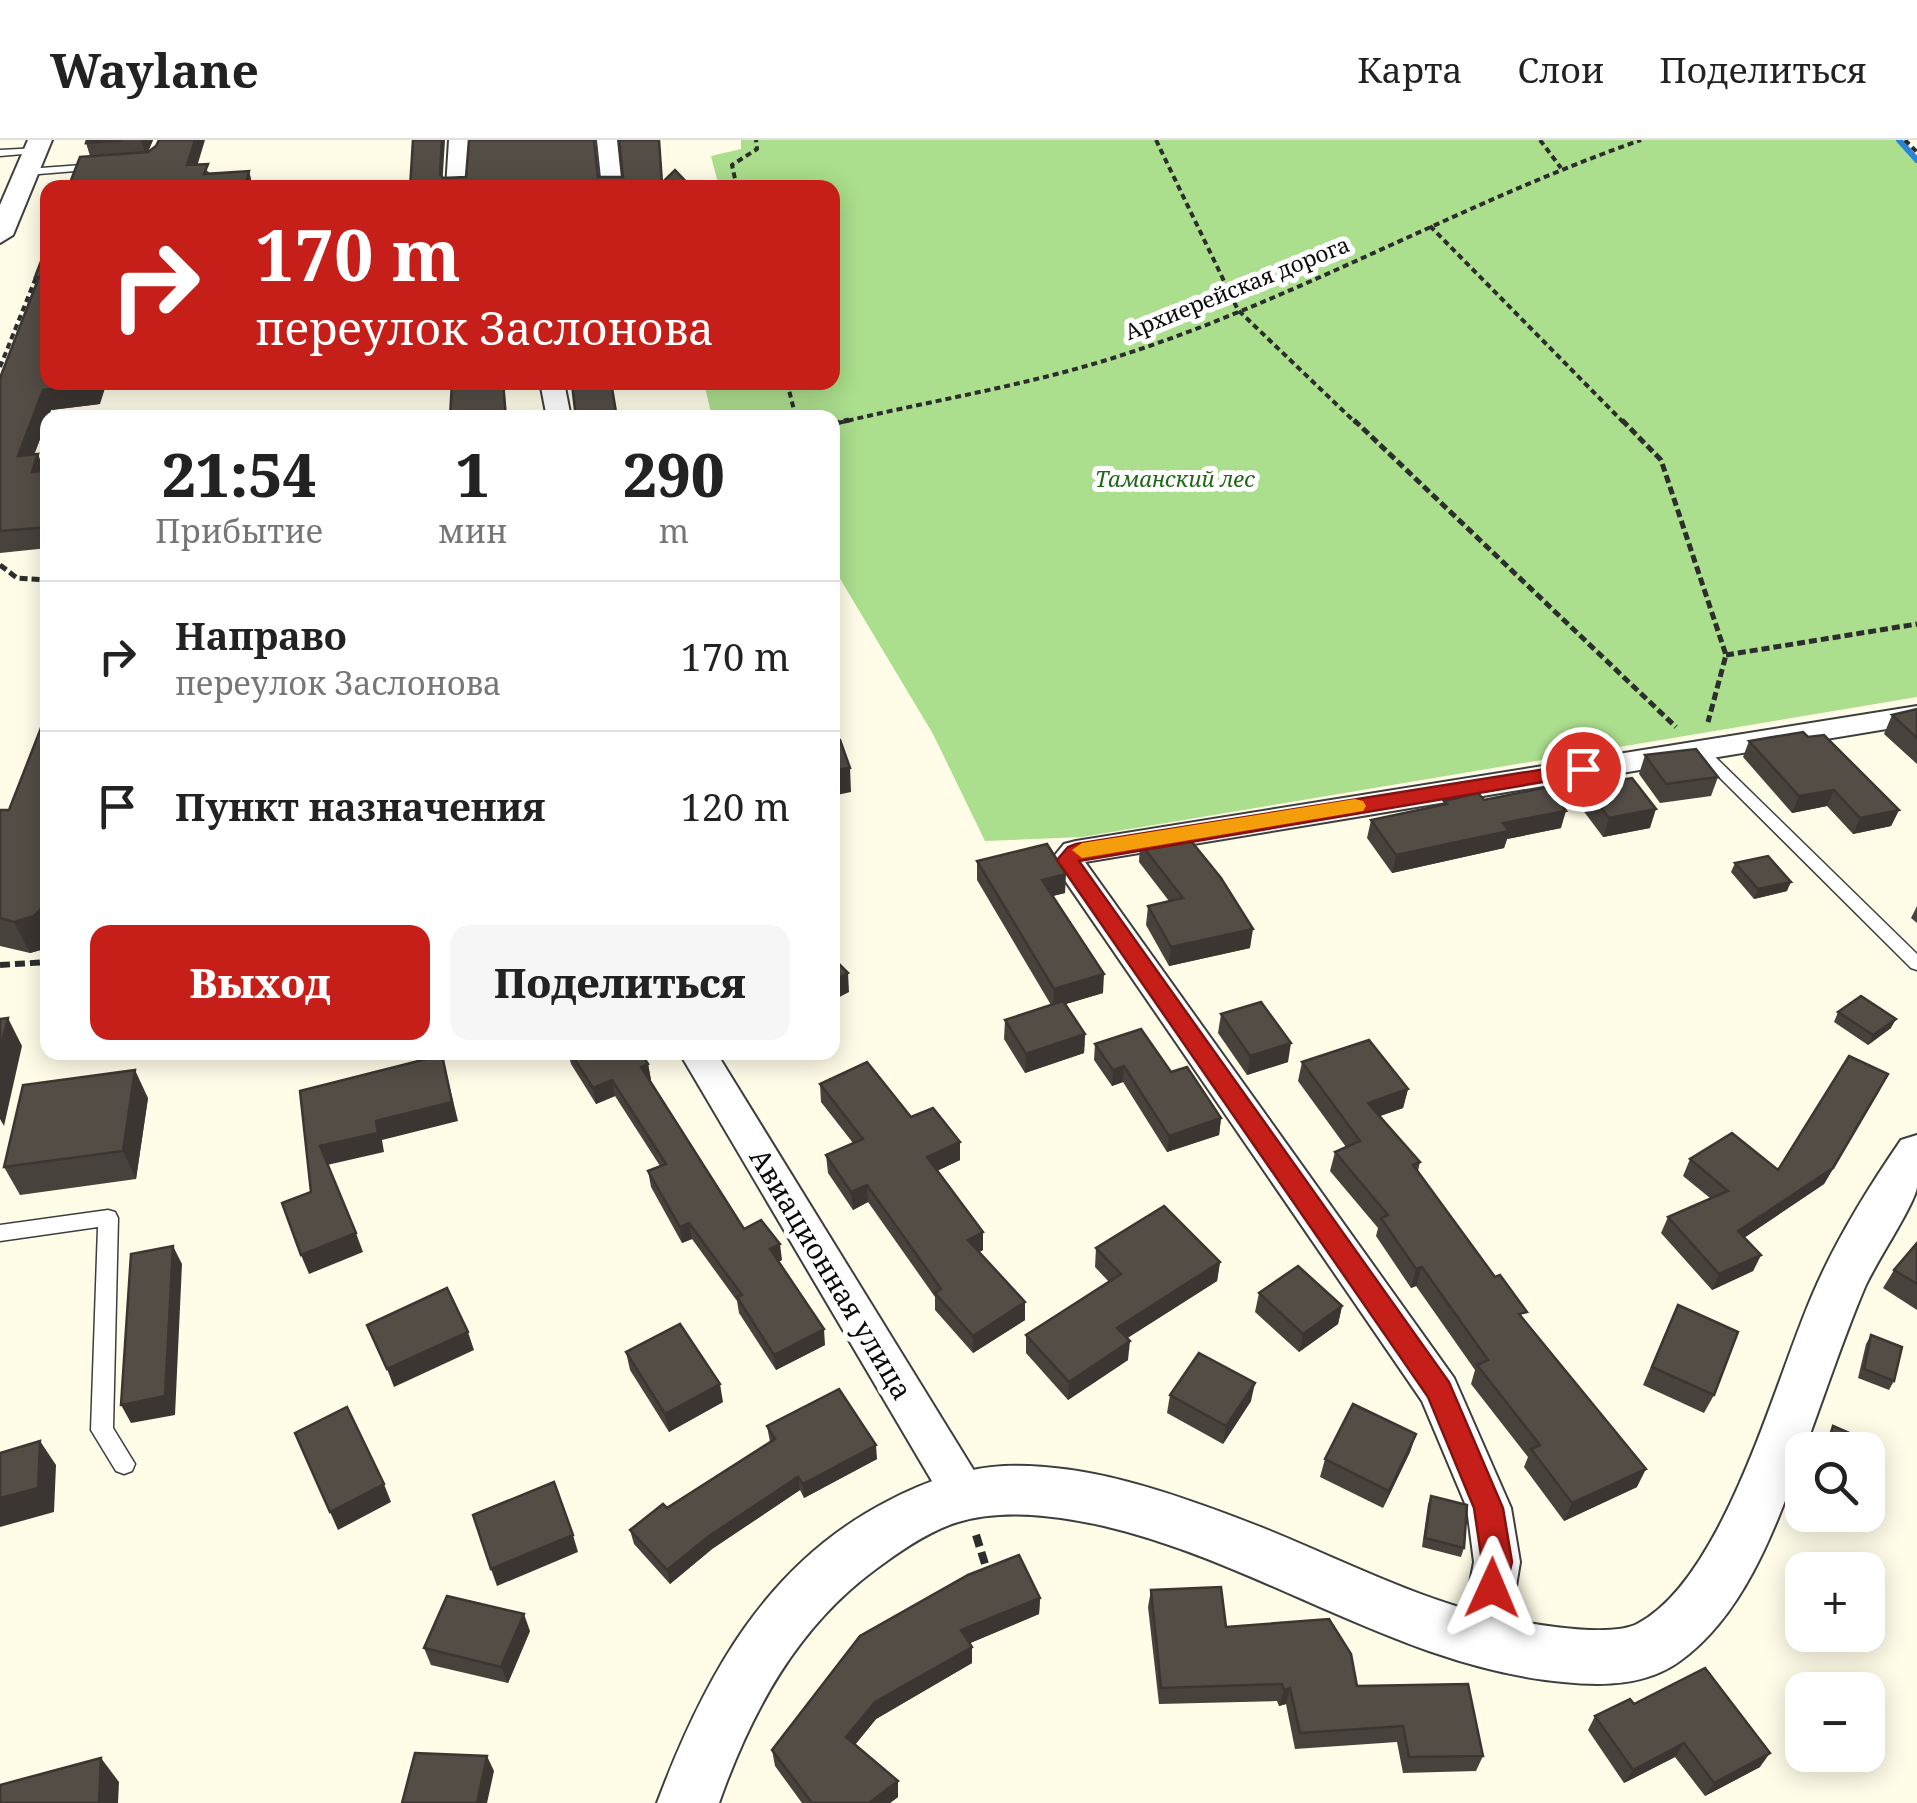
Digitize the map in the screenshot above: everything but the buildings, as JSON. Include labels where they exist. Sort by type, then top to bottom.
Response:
[{"type":"street","points":[[457,180],[460,140]]},
{"type":"street","points":[[607,140],[611,180]]},
{"type":"street","points":[[0,235],[20,176]]},
{"type":"street","points":[[1483,1641],[1497,1562],[1488,1508],[1440,1391],[1067,860],[1076,852],[1917,715]]},
{"type":"street","name":"Авиационная улица","points":[[703,1060],[965,1496]]},
{"type":"street","points":[[688,1803],[702,1762],[743,1674],[791,1608],[840,1559],[900,1521],[965,1496],[1020,1491],[1076,1495],[1144,1510],[1219,1535],[1421,1621],[1537,1653],[1604,1658],[1655,1646],[1696,1614],[1726,1569],[1840,1288],[1899,1179],[1917,1154]]},
{"type":"lane","points":[[0,153],[20,176],[118,166]]},
{"type":"lane","points":[[1700,750],[1917,964]]},
{"type":"lane","points":[[0,1233],[108,1218],[102,1430],[124,1464]]},
{"type":"path","points":[[736,180],[732,165],[757,149],[756,140]]},
{"type":"path","points":[[1156,140],[1238,310],[1700,750],[1726,655],[1661,460],[1430,226]]},
{"type":"path","points":[[1540,140],[1562,168]]},
{"type":"path","name":"Архиерейская дорога","points":[[840,422],[1112,358],[1238,310],[1562,168],[1641,140]]},
{"type":"path","points":[[1905,140],[1917,152]]},
{"type":"path","points":[[0,367],[40,267]]},
{"type":"path","points":[[0,565],[17,578],[40,579]]},
{"type":"path","points":[[1726,655],[1917,624]]},
{"type":"path","points":[[0,965],[40,962]]},
{"type":"green space","name":"Таманский лес","points":[[741,140],[1898,140],[1917,161],[1917,697],[1082,837],[985,841],[933,734],[840,579],[840,410],[710,410],[706,390],[840,390],[840,180],[717,180],[711,156],[741,149]]},
{"type":"waterway","points":[[1899,140],[1917,160]]},
{"type":"slow traffic","points":[[1082,850],[1355,806]]},
{"type":"route","points":[[1492,1588],[1497,1562],[1488,1508],[1440,1391],[1067,860],[1076,852],[1583,769]]}]
